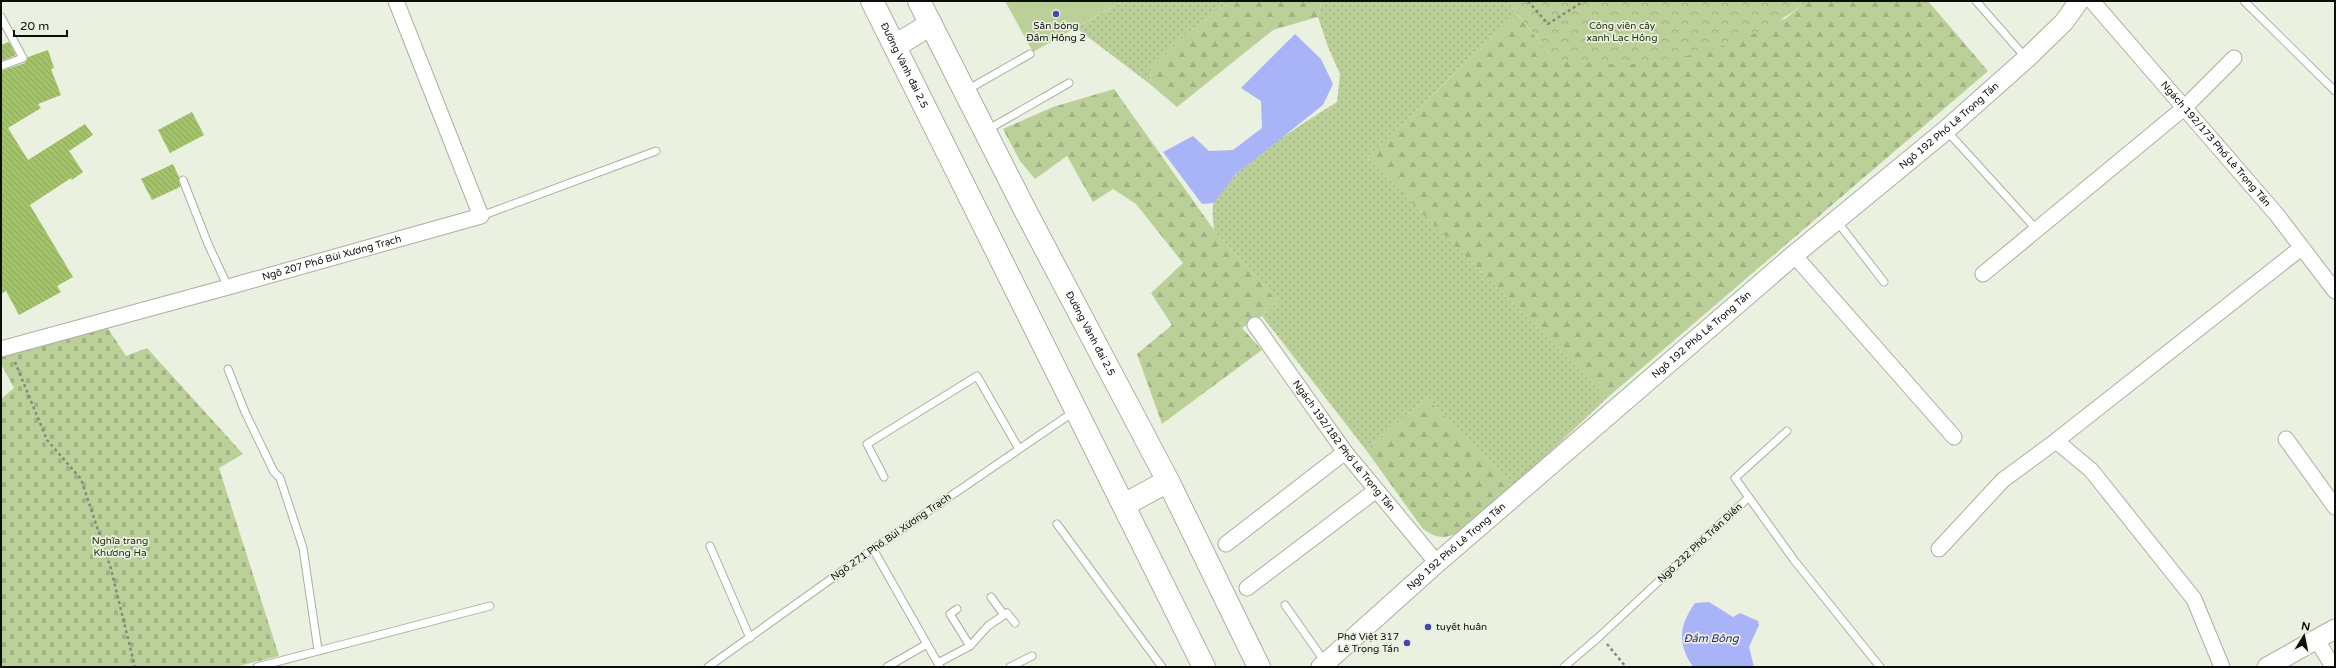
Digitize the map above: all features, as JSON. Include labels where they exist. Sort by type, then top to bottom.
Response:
[{"type":"main road","name":"Đường Vành đai 2.5","points":[[872,1],[986,234],[1077,410],[1204,667]]},
{"type":"main road","name":"Đường Vành đai 2.5","points":[[919,1],[1026,212],[1168,481],[1259,667]]},
{"type":"main road","points":[[895,46],[930,24]]},
{"type":"main road","points":[[1124,505],[1168,481]]},
{"type":"street","points":[[396,1],[482,216]]},
{"type":"street","name":"Ngõ 192 Phố Lê Trọng Tấn","points":[[1325,666],[1437,563],[1794,255],[1946,130],[2026,59],[2064,22],[2078,1]]},
{"type":"street","name":"Ngách 192/173 Phố Lê Trọng Tấn","points":[[2092,1],[2277,215],[2335,291]]},
{"type":"street","points":[[1983,274],[2184,108],[2234,58]]},
{"type":"street","name":"Ngõ 207 Phố Bùi Xương Trạch","points":[[5,347],[482,216]]},
{"type":"street","points":[[1939,549],[2003,480],[2056,441],[2301,248]]},
{"type":"street","points":[[1794,255],[1954,437]]},
{"type":"street","name":"Ngách 192/182 Phố Lê Trọng Tấn","points":[[1255,325],[1345,452],[1375,491],[1437,563]]},
{"type":"street","points":[[2286,439],[2335,507]]},
{"type":"street","points":[[2056,441],[2091,470],[2194,599],[2222,667]]},
{"type":"street","points":[[1226,544],[1345,452]]},
{"type":"street","points":[[1247,588],[1375,491]]},
{"type":"street","points":[[2267,667],[2335,629]]},
{"type":"street","points":[[2317,640],[2333,667]]},
{"type":"lane","points":[[1976,1],[2026,59]]},
{"type":"lane","points":[[2244,1],[2335,91]]},
{"type":"lane","points":[[1,17],[23,58],[1,66]]},
{"type":"lane","points":[[965,92],[1030,54]]},
{"type":"lane","points":[[985,131],[1069,83]]},
{"type":"lane","points":[[1946,130],[2036,229]]},
{"type":"lane","name":"Ngõ 207 Phố Bùi Xương Trạch","points":[[482,216],[656,151]]},
{"type":"lane","points":[[183,180],[208,244],[228,287]]},
{"type":"lane","points":[[1836,220],[1884,282]]},
{"type":"lane","points":[[228,369],[245,412],[274,472],[280,478],[303,548],[318,650]]},
{"type":"lane","points":[[884,477],[867,444],[977,376],[1019,450]]},
{"type":"lane","name":"Ngõ 271 Phố Bùi Xương Trạch","points":[[708,667],[873,549],[1077,410]]},
{"type":"lane","points":[[1748,498],[1736,478],[1787,431]]},
{"type":"lane","name":"Ngõ 232 Phố Trần Điền","points":[[1564,667],[1600,636],[1748,498],[1794,560],[1880,667]]},
{"type":"lane","points":[[1057,524],[1162,667]]},
{"type":"lane","points":[[710,546],[750,638]]},
{"type":"lane","points":[[873,549],[939,665],[970,646],[988,626],[1007,613],[1015,623]]},
{"type":"lane","points":[[991,597],[1004,615]]},
{"type":"lane","points":[[1285,605],[1325,666]]},
{"type":"lane","points":[[257,667],[490,606]]},
{"type":"lane","points":[[957,610],[950,614],[970,646]]},
{"type":"lane","points":[[887,667],[927,644]]},
{"type":"lane","points":[[1010,667],[1032,656]]},
{"type":"path","points":[[1528,1],[1548,24],[1584,1]]},
{"type":"path","points":[[5,347],[47,440],[81,479],[111,569],[135,667]]},
{"type":"path","points":[[1600,636],[1626,667]]},
{"type":"green space","name":"Sân bóng Đầm Hồng 2","points":[[1005,1],[1123,1],[1033,52]]},
{"type":"green space","points":[[1123,1],[1230,1],[1187,34],[1151,68],[1150,84],[1076,28]]},
{"type":"green space","points":[[1230,1],[1322,1],[1318,17],[1273,30],[1177,107],[1150,84],[1151,68],[1187,34]]},
{"type":"green space","points":[[1322,1],[1507,1],[1517,14],[1367,158],[1607,398],[1515,485],[1426,398],[1366,450],[1262,316],[1278,302],[1214,230],[1214,203],[1222,190],[1235,176],[1269,147],[1306,121],[1337,102],[1340,74],[1328,47],[1318,17]]},
{"type":"green space","name":"Công viên cây xanh Lạc Hồng","points":[[1507,1],[1807,1],[1768,27],[1725,45],[1702,52],[1656,61],[1633,64],[1603,64],[1554,59]]},
{"type":"green space","points":[[1807,1],[1928,1],[1988,71],[1607,398],[1367,158],[1517,14],[1554,59],[1785,19]]},
{"type":"green space","points":[[1114,89],[1214,230],[1278,302],[1262,316],[1242,328],[1262,350],[1162,424],[1137,354],[1172,325],[1151,293],[1183,263],[1136,204],[1113,189],[1093,202],[1067,156],[1035,179],[1020,161],[1003,129],[1053,107]]},
{"type":"green space","name":"Nghĩa trang Khương Hạ","points":[[107,327],[126,356],[147,348],[243,454],[219,468],[279,656],[235,667],[1,667],[1,399],[14,388],[1,364],[1,352]]},
{"type":"green space","points":[[1426,398],[1515,485],[1472,525],[1462,531],[1443,537],[1435,536],[1423,529],[1366,450]]},
{"type":"water","points":[[1295,34],[1321,59],[1333,84],[1323,105],[1235,175],[1214,203],[1202,204],[1163,152],[1193,136],[1209,151],[1233,150],[1262,128],[1261,101],[1241,88]]},
{"type":"water","name":"Đầm Bông","points":[[1709,602],[1733,617],[1740,613],[1758,621],[1759,625],[1749,647],[1754,667],[1693,667],[1684,650],[1682,642],[1683,627],[1695,603]]},
{"type":"building","points":[[9,42],[16,55],[1,61],[1,45]]},
{"type":"building","points":[[48,50],[54,68],[51,69],[61,95],[38,104],[41,108],[8,128],[28,160],[85,124],[93,135],[69,151],[83,172],[72,180],[71,178],[30,205],[73,277],[57,286],[61,292],[19,315],[6,291],[1,294],[1,71],[25,63],[28,57]]},
{"type":"building","points":[[192,112],[204,135],[170,153],[158,130]]},
{"type":"building","points":[[173,164],[179,177],[180,187],[152,200],[141,179]]},
{"type":"place","name":"Sân bóng Đầm Hồng 2","points":[[1056,14]]},
{"type":"place","name":"tuyết huân","points":[[1428,627]]},
{"type":"place","name":"Phở Việt 317 Lê Trọng Tấn","points":[[1407,643]]}]
